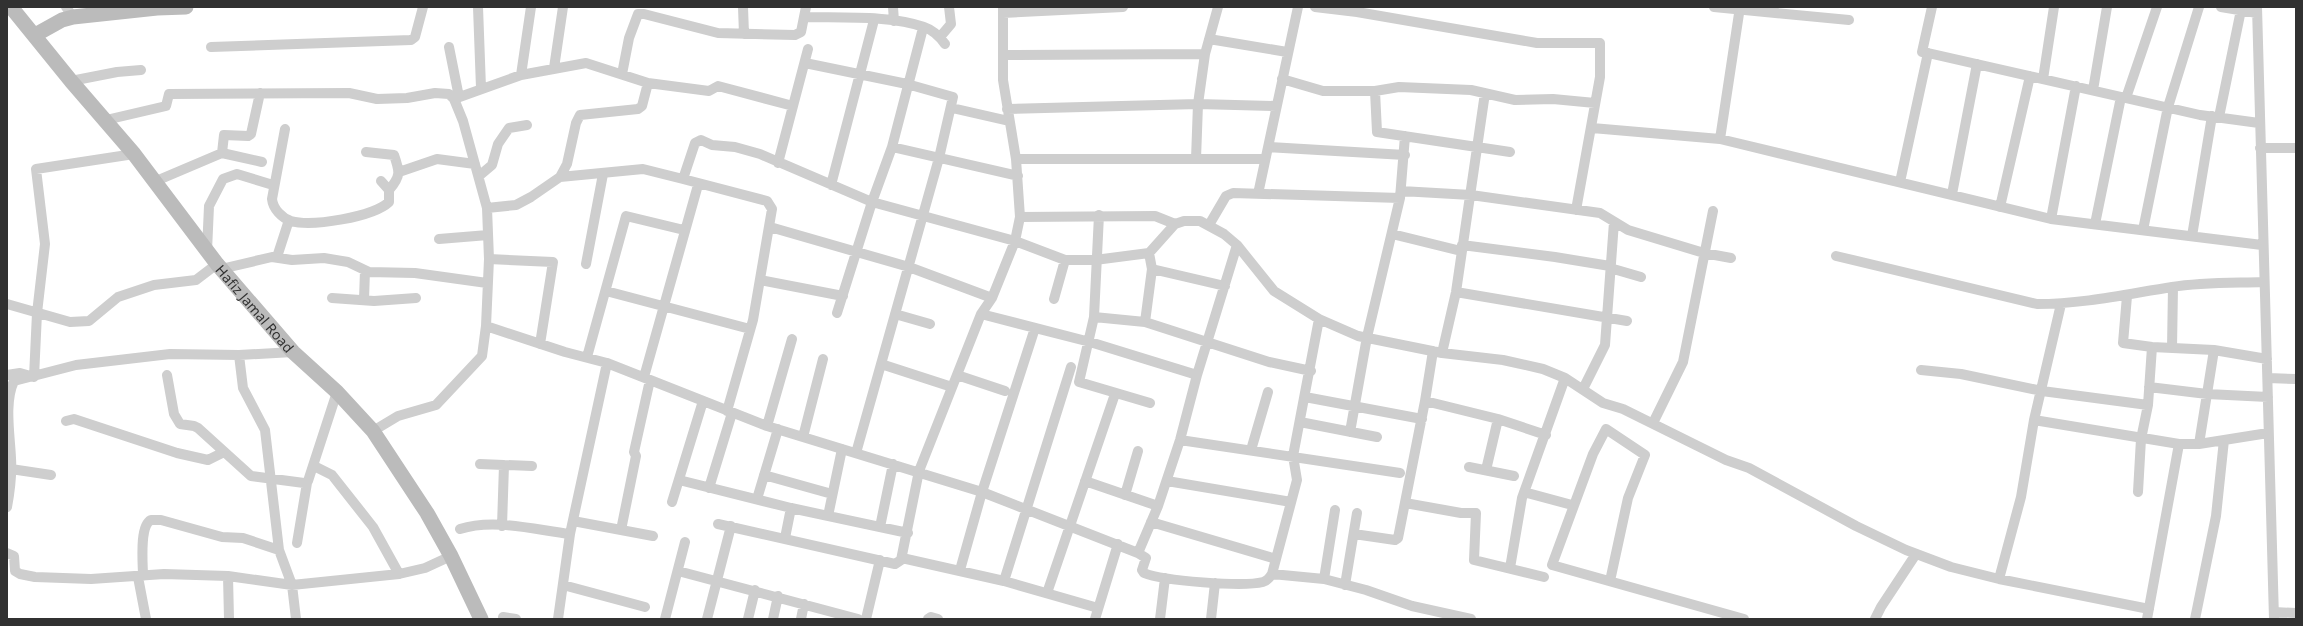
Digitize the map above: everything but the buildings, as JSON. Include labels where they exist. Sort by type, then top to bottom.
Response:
[{"type":"main road","name":"Hafiz Jamal Road","points":[[11,7],[156,181],[219,266],[293,352],[337,392],[373,431],[405,478],[452,556],[481,619]]},
{"type":"main road","points":[[35,35],[62,20],[69,12],[186,7]]},
{"type":"street","points":[[211,47],[411,40],[415,37],[423,7]]},
{"type":"street","points":[[478,7],[481,88]]},
{"type":"street","points":[[520,75],[531,7]]},
{"type":"street","points":[[554,68],[563,7]]},
{"type":"street","points":[[743,7],[744,34]]},
{"type":"street","points":[[893,7],[894,21]]},
{"type":"street","points":[[622,74],[629,38],[638,11],[644,14],[718,33],[744,34],[799,34],[803,28],[805,12],[894,21],[925,27],[942,40],[951,24],[949,7]]},
{"type":"street","points":[[718,524],[895,564],[902,558],[919,471],[981,314],[992,298],[1015,241],[1020,217],[1016,159],[1003,80],[1003,10],[1123,7]]},
{"type":"street","points":[[1196,159],[1198,104],[1205,54],[1218,7]]},
{"type":"street","points":[[1258,194],[1287,52],[1298,7]]},
{"type":"street","points":[[1315,7],[1356,12],[1538,43],[1600,43],[1600,77],[1576,210]]},
{"type":"street","points":[[1714,7],[1849,20]]},
{"type":"street","points":[[1932,7],[1922,52],[2168,107],[2216,117],[2259,123]]},
{"type":"street","points":[[2043,79],[2054,7]]},
{"type":"street","points":[[2093,90],[2107,7]]},
{"type":"street","points":[[2095,224],[2124,97],[2157,7]]},
{"type":"street","points":[[2143,230],[2168,107],[2199,7]]},
{"type":"street","points":[[2221,7],[2241,10],[2257,10],[2263,282],[2268,378],[2268,433],[2274,615],[2296,613]]},
{"type":"street","points":[[1720,139],[1740,9]]},
{"type":"street","points":[[2192,236],[2216,117],[2241,10]]},
{"type":"street","points":[[831,185],[874,20]]},
{"type":"street","points":[[837,313],[858,252],[872,202],[892,147],[907,84],[923,28]]},
{"type":"street","points":[[1209,39],[1287,52]]},
{"type":"street","points":[[373,431],[398,416],[436,405],[482,356],[486,326],[488,283],[487,208],[457,98],[450,47]]},
{"type":"street","points":[[778,162],[808,48]]},
{"type":"street","points":[[1900,182],[1928,53]]},
{"type":"street","points":[[1003,55],[1205,54]]},
{"type":"street","points":[[106,120],[166,106],[169,94],[349,93],[377,99],[407,98],[435,93],[449,94],[457,98],[520,75],[586,63],[648,83],[709,91],[718,86],[793,106]]},
{"type":"street","points":[[805,63],[907,84],[951,95],[953,100],[939,158],[921,216],[909,267],[856,453]]},
{"type":"street","points":[[1952,194],[1977,64]]},
{"type":"street","points":[[71,80],[117,72],[142,70]]},
{"type":"street","points":[[2000,207],[2030,76]]},
{"type":"street","points":[[1282,79],[1323,91],[1375,91],[1416,88],[1471,90],[1515,100],[1553,99],[1595,103]]},
{"type":"street","points":[[487,208],[516,205],[531,197],[560,177],[567,164],[576,122],[580,115],[590,112],[638,110],[642,106],[648,83]]},
{"type":"street","points":[[2051,219],[2076,86]]},
{"type":"street","points":[[1375,91],[1377,132],[1510,152]]},
{"type":"street","points":[[222,154],[224,134],[248,136],[251,134],[260,93]]},
{"type":"street","points":[[1354,534],[1397,540],[1425,401],[1437,352],[1456,292],[1485,93]]},
{"type":"street","points":[[1007,109],[1198,104],[1276,106]]},
{"type":"street","points":[[952,108],[1009,121]]},
{"type":"street","points":[[478,176],[492,165],[498,144],[508,128],[527,125]]},
{"type":"street","points":[[1592,128],[1720,139],[2051,219],[2262,245]]},
{"type":"street","points":[[285,129],[273,185],[272,199],[275,208],[289,220],[311,222],[362,216],[389,202],[389,190],[397,181],[399,172],[393,154],[366,152]]},
{"type":"street","points":[[1350,432],[1367,337],[1400,195],[1405,136]]},
{"type":"street","points":[[683,180],[695,143],[701,140],[712,145],[735,147],[778,162],[872,202],[1015,241],[1065,260],[1095,260],[1149,253],[1175,224],[1184,221],[1200,221],[1209,225],[1237,245],[1274,292],[1319,319],[1358,336],[1437,352],[1504,360],[1543,369],[1565,378],[1603,403],[1623,409],[1726,460],[1749,468],[1856,526],[1916,554],[1951,567],[2148,614],[2179,444]]},
{"type":"street","points":[[892,147],[1018,176]]},
{"type":"street","points":[[1268,147],[1404,155]]},
{"type":"street","points":[[2260,148],[2296,148]]},
{"type":"street","points":[[34,377],[37,313],[45,244],[36,169],[134,154]]},
{"type":"street","points":[[156,181],[222,154],[262,162]]},
{"type":"street","points":[[399,172],[427,161],[437,159],[475,164]]},
{"type":"street","points":[[1016,159],[1265,159]]},
{"type":"street","points":[[560,177],[603,174],[643,168],[698,185],[767,201],[770,204],[772,209],[770,227],[750,329],[730,412],[709,488]]},
{"type":"street","points":[[207,251],[209,206],[223,179],[237,174],[273,185]]},
{"type":"street","points":[[586,264],[603,174]]},
{"type":"street","points":[[381,181],[389,190]]},
{"type":"street","points":[[621,530],[636,456],[634,452],[647,378],[684,230],[698,185]]},
{"type":"street","points":[[1209,225],[1229,194],[1471,195],[1604,215],[1628,230],[1704,252],[1731,258]]},
{"type":"street","points":[[1653,423],[1683,362],[1713,211]]},
{"type":"street","points":[[1020,217],[1099,215],[1155,216],[1175,224]]},
{"type":"street","points":[[1099,215],[1095,260],[1094,317],[1090,342],[1079,382],[1115,394],[1150,403]]},
{"type":"street","points":[[587,357],[626,216],[684,230]]},
{"type":"street","points":[[277,257],[289,220]]},
{"type":"street","points":[[1583,389],[1604,348],[1614,222]]},
{"type":"street","points":[[770,227],[909,267],[992,298]]},
{"type":"street","points":[[1392,234],[1462,248],[1555,257],[1610,267],[1641,277]]},
{"type":"street","points":[[439,239],[488,235]]},
{"type":"street","points":[[1138,553],[1167,481],[1180,440],[1197,375],[1237,245]]},
{"type":"street","points":[[1145,322],[1152,269],[1149,253]]},
{"type":"street","points":[[1836,256],[2037,304],[2061,304],[2127,296],[2173,286],[2263,282]]},
{"type":"street","points":[[7,304],[70,322],[89,321],[118,297],[154,285],[196,280],[219,266],[277,257],[292,260],[324,258],[348,262],[365,270],[376,273],[415,273],[488,283]]},
{"type":"street","points":[[488,259],[553,262],[540,344]]},
{"type":"street","points":[[1054,299],[1065,260]]},
{"type":"street","points":[[1152,269],[1225,286]]},
{"type":"street","points":[[364,300],[365,270]]},
{"type":"street","points":[[760,280],[843,296]]},
{"type":"street","points":[[2172,348],[2173,286]]},
{"type":"street","points":[[606,291],[750,329]]},
{"type":"street","points":[[1456,292],[1627,321]]},
{"type":"street","points":[[2127,296],[2123,343],[2152,347],[2214,350],[2267,359]]},
{"type":"street","points":[[332,298],[364,300],[416,298]]},
{"type":"street","points":[[1999,579],[2021,497],[2034,420],[2042,391],[2061,304]]},
{"type":"street","points":[[895,314],[930,324]]},
{"type":"street","points":[[981,314],[1090,342],[1197,375]]},
{"type":"street","points":[[1094,317],[1145,322],[1208,341],[1268,362],[1311,371]]},
{"type":"street","points":[[486,326],[540,344],[607,363],[767,426],[919,471],[982,492],[1138,553],[1146,558],[1142,570],[1144,573],[1165,578],[1215,583],[1263,582],[1272,574],[1297,480],[1294,456],[1311,371],[1319,319]]},
{"type":"street","points":[[960,570],[982,492],[1035,328]]},
{"type":"street","points":[[767,426],[792,339]]},
{"type":"street","points":[[2138,492],[2141,439],[2148,405],[2152,347]]},
{"type":"street","points":[[2199,444],[2214,350]]},
{"type":"street","points":[[7,507],[10,489],[8,484],[11,469],[8,431],[12,385],[14,381],[76,365],[170,354],[239,355],[293,352]]},
{"type":"street","points":[[239,355],[243,388],[265,430],[279,550],[292,585],[296,619]]},
{"type":"street","points":[[803,437],[823,360]]},
{"type":"street","points":[[558,619],[570,534],[607,363]]},
{"type":"street","points":[[881,364],[952,387]]},
{"type":"street","points":[[1004,581],[1071,367]]},
{"type":"street","points":[[1921,370],[1961,374],[2042,391],[2148,405]]},
{"type":"street","points":[[7,375],[20,373],[34,377]]},
{"type":"street","points":[[167,375],[174,414],[178,422],[182,425],[194,426],[251,476],[307,483]]},
{"type":"street","points":[[957,375],[1005,391]]},
{"type":"street","points":[[1510,568],[1524,492],[1546,435],[1565,378]]},
{"type":"street","points":[[2268,378],[2296,379]]},
{"type":"street","points":[[2149,387],[2207,394],[2268,397]]},
{"type":"street","points":[[297,543],[307,483],[314,466],[337,392]]},
{"type":"street","points":[[1251,450],[1268,392]]},
{"type":"street","points":[[1047,593],[1115,394]]},
{"type":"street","points":[[1306,397],[1422,419]]},
{"type":"street","points":[[672,502],[703,401]]},
{"type":"street","points":[[1425,401],[1498,419],[1546,435]]},
{"type":"street","points":[[66,422],[74,419],[177,453],[208,460],[224,452]]},
{"type":"street","points":[[1486,470],[1498,419]]},
{"type":"street","points":[[2034,420],[2141,439],[2179,444],[2199,444],[2268,433]]},
{"type":"street","points":[[1300,422],[1377,437]]},
{"type":"street","points":[[757,499],[778,429]]},
{"type":"street","points":[[1610,581],[1628,498],[1645,455],[1606,429],[1593,454],[1572,505],[1552,565],[1744,619]]},
{"type":"street","points":[[1180,440],[1400,473]]},
{"type":"street","points":[[2195,619],[2216,516],[2224,440]]},
{"type":"street","points":[[828,516],[842,449]]},
{"type":"street","points":[[1125,495],[1138,451]]},
{"type":"street","points":[[480,464],[532,466]]},
{"type":"street","points":[[880,528],[893,464]]},
{"type":"street","points":[[502,526],[504,465]]},
{"type":"street","points":[[314,466],[332,475],[373,528],[399,574]]},
{"type":"street","points":[[1469,467],[1514,476]]},
{"type":"street","points":[[11,469],[51,475]]},
{"type":"street","points":[[764,475],[832,494]]},
{"type":"street","points":[[679,480],[791,508],[880,528],[908,532]]},
{"type":"street","points":[[1085,480],[1158,506]]},
{"type":"street","points":[[1167,481],[1291,502]]},
{"type":"street","points":[[1524,492],[1572,505]]},
{"type":"street","points":[[1405,503],[1461,513],[1476,513],[1474,560],[1544,577]]},
{"type":"street","points":[[785,538],[791,508]]},
{"type":"street","points":[[1324,579],[1335,510]]},
{"type":"street","points":[[1346,585],[1357,513]]},
{"type":"street","points":[[146,619],[141,576],[143,538],[146,525],[151,520],[161,520],[222,536],[243,538],[279,550]]},
{"type":"street","points":[[573,521],[654,536]]},
{"type":"street","points":[[1151,522],[1276,559]]},
{"type":"street","points":[[460,529],[477,525],[502,526],[570,534]]},
{"type":"street","points":[[707,619],[731,526]]},
{"type":"street","points":[[665,619],[685,542]]},
{"type":"street","points":[[1095,619],[1118,544]]},
{"type":"street","points":[[7,553],[14,556],[14,568],[20,574],[91,579],[164,574],[228,576],[292,585],[399,574],[425,568],[452,556]]},
{"type":"street","points":[[1875,619],[1881,607],[1916,554]]},
{"type":"street","points":[[902,558],[1004,581],[1098,608]]},
{"type":"street","points":[[866,619],[880,560]]},
{"type":"street","points":[[678,571],[717,582],[778,596],[804,604],[830,615],[858,619]]},
{"type":"street","points":[[1272,574],[1324,579],[1366,590],[1412,606],[1470,619]]},
{"type":"street","points":[[228,576],[229,619]]},
{"type":"street","points":[[1160,619],[1165,578]]},
{"type":"street","points":[[1211,619],[1215,583]]},
{"type":"street","points":[[563,585],[645,606]]},
{"type":"street","points":[[748,619],[755,590]]},
{"type":"street","points":[[773,619],[778,596]]},
{"type":"street","points":[[801,619],[804,604]]},
{"type":"street","points":[[503,617],[516,619]]},
{"type":"street","points":[[928,619],[931,617],[938,619]]}]
